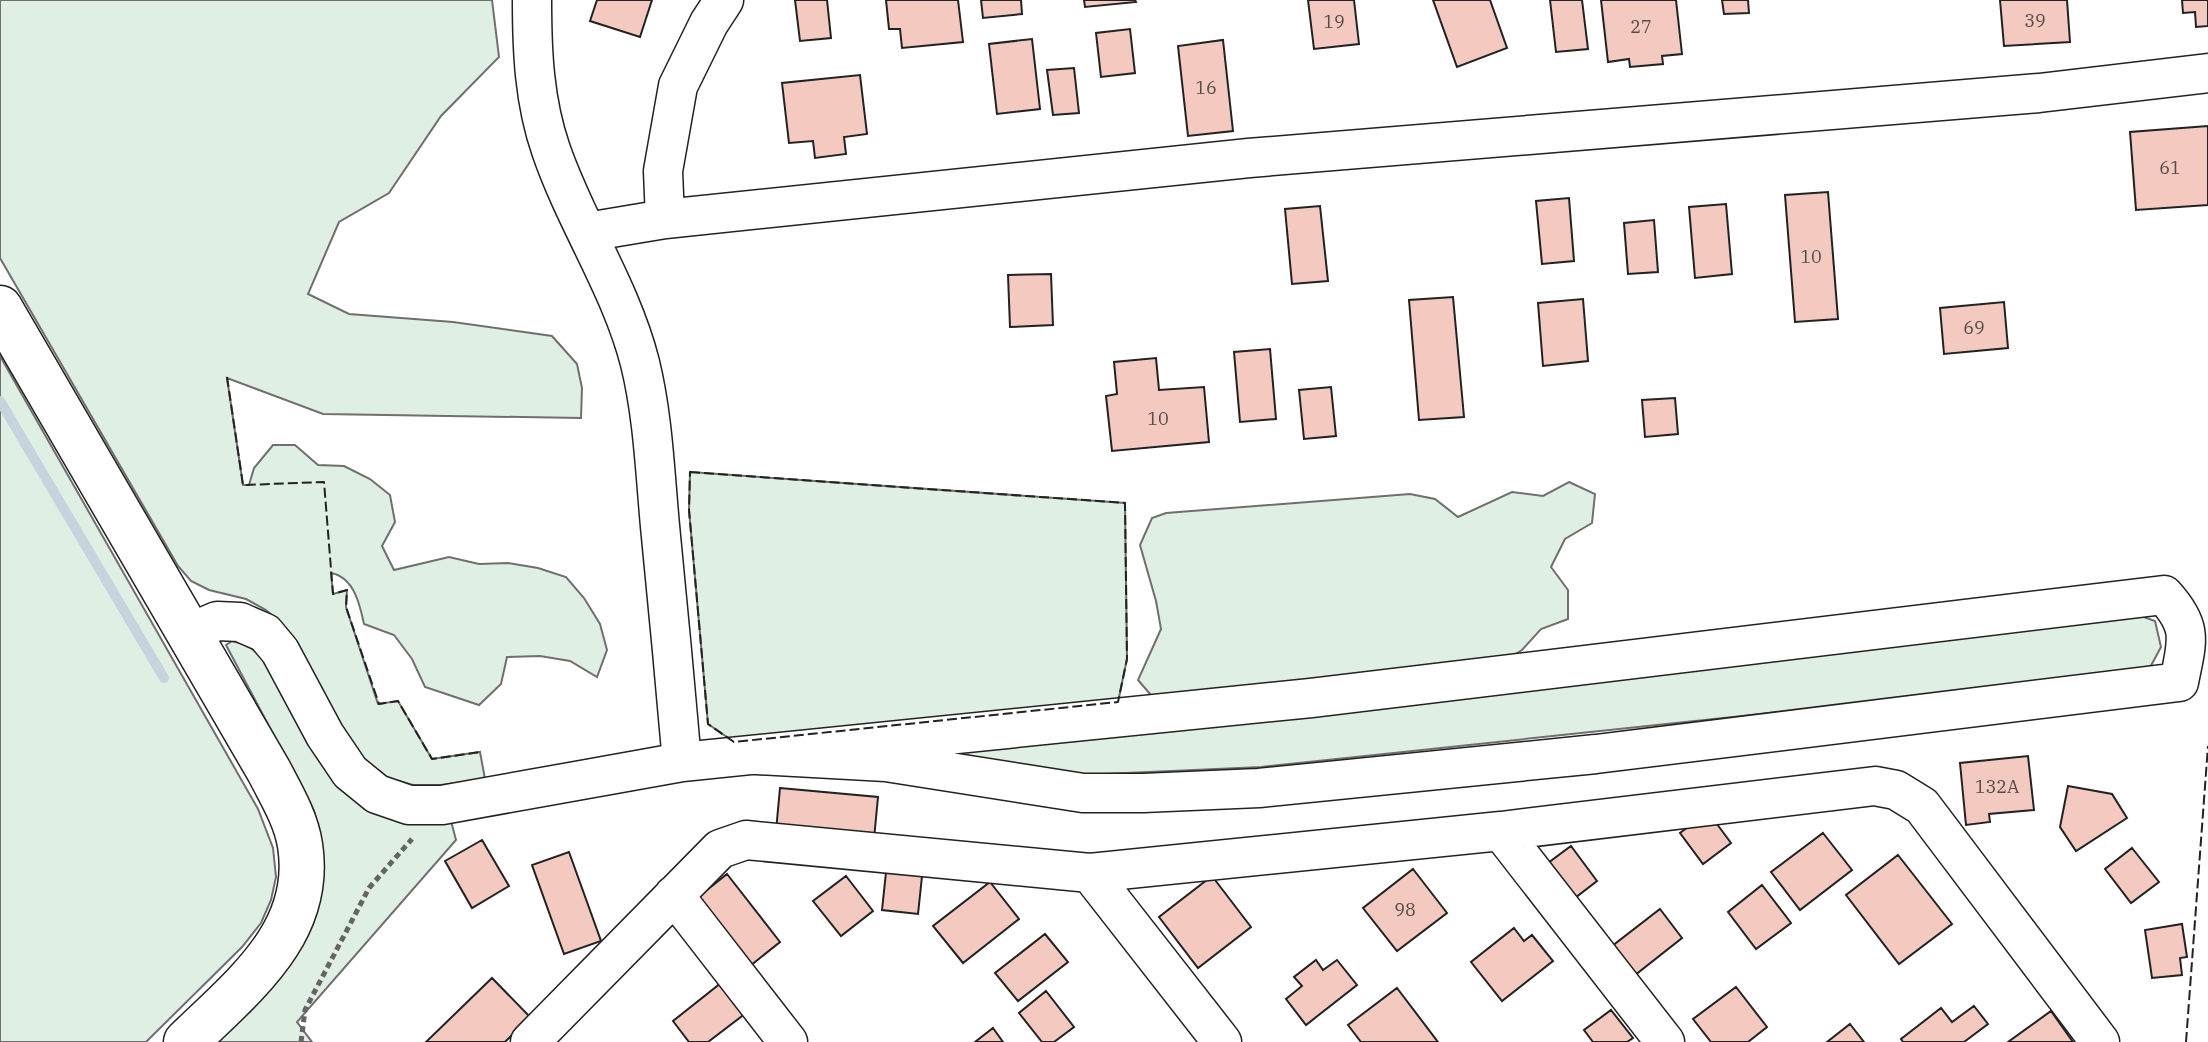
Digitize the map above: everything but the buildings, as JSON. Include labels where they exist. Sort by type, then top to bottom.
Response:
[{"type":"main road","points":[[0,308],[269,771],[289,811],[300,843],[302,879],[296,910],[283,936],[261,968],[186,1042]]},
{"type":"street","points":[[532,0],[532,49],[538,99],[551,149],[620,304],[640,362],[648,405],[682,762]]},
{"type":"street","points":[[665,219],[663,171],[678,86],[724,0]]},
{"type":"street","points":[[587,232],[665,219],[1249,158],[2039,93],[2208,73]]},
{"type":"street","points":[[189,633],[217,621],[240,622],[265,633],[280,651],[325,735],[350,772],[377,794],[409,805],[442,805],[682,762],[1327,696],[2164,595],[2180,612],[2188,639],[2193,680],[1596,754],[1259,788],[1083,793],[886,762],[757,755]]},
{"type":"street","points":[[530,1042],[720,849],[746,840],[1090,873],[1501,831],[1875,786],[1896,790],[1922,806],[2100,1042]]},
{"type":"street","points":[[1501,831],[1665,1042]]},
{"type":"street","points":[[1090,873],[1222,1042]]},
{"type":"street","points":[[674,895],[788,1042]]},
{"type":"path","points":[[301,1042],[305,1010],[369,888],[442,805]]},
{"type":"green space","points":[[0,0],[492,0],[499,57],[441,116],[389,193],[339,222],[308,294],[349,314],[453,322],[552,336],[577,364],[582,388],[581,418],[323,414],[227,378],[243,485],[249,485],[254,468],[273,445],[295,445],[318,465],[344,466],[370,479],[390,495],[395,522],[382,546],[394,570],[449,557],[479,564],[508,563],[566,577],[584,598],[600,624],[607,650],[597,677],[570,661],[540,656],[507,657],[501,684],[479,705],[425,687],[412,659],[394,635],[364,624],[350,586],[331,573],[333,594],[347,590],[346,607],[378,704],[398,701],[432,759],[480,752],[485,779],[413,785],[384,777],[360,758],[282,624],[246,599],[209,590],[191,581],[178,566],[0,258]]},
{"type":"green space","points":[[0,356],[258,809],[273,848],[276,877],[261,923],[242,947],[146,1042],[0,1042]]},
{"type":"green space","points":[[690,472],[1125,503],[1127,659],[1118,702],[734,742],[708,724],[689,510]]},
{"type":"green space","points":[[1569,482],[1595,494],[1592,523],[1565,539],[1551,567],[1568,590],[1568,619],[1541,629],[1522,650],[1498,665],[1156,701],[1138,680],[1161,629],[1140,545],[1152,518],[1166,513],[1410,494],[1435,499],[1458,517],[1512,492],[1543,496]]},
{"type":"green space","points":[[2127,611],[2155,621],[2161,647],[2147,673],[1261,767],[1081,775],[946,752]]},
{"type":"green space","points":[[232,641],[247,645],[260,655],[314,745],[450,817],[456,840],[297,1022],[312,1042],[213,1042],[274,979],[304,941],[319,906],[323,868],[314,811],[226,645]]},
{"type":"waterway","points":[[0,401],[164,678]]},
{"type":"fence","points":[[227,377],[243,485],[324,482],[333,594],[347,590],[346,607],[379,704],[398,701],[432,759],[480,752]]},
{"type":"fence","points":[[690,472],[1125,503],[1127,659],[1118,702],[734,742],[708,724],[689,510],[690,472]]},
{"type":"fence","points":[[2186,1042],[2208,746]]}]
